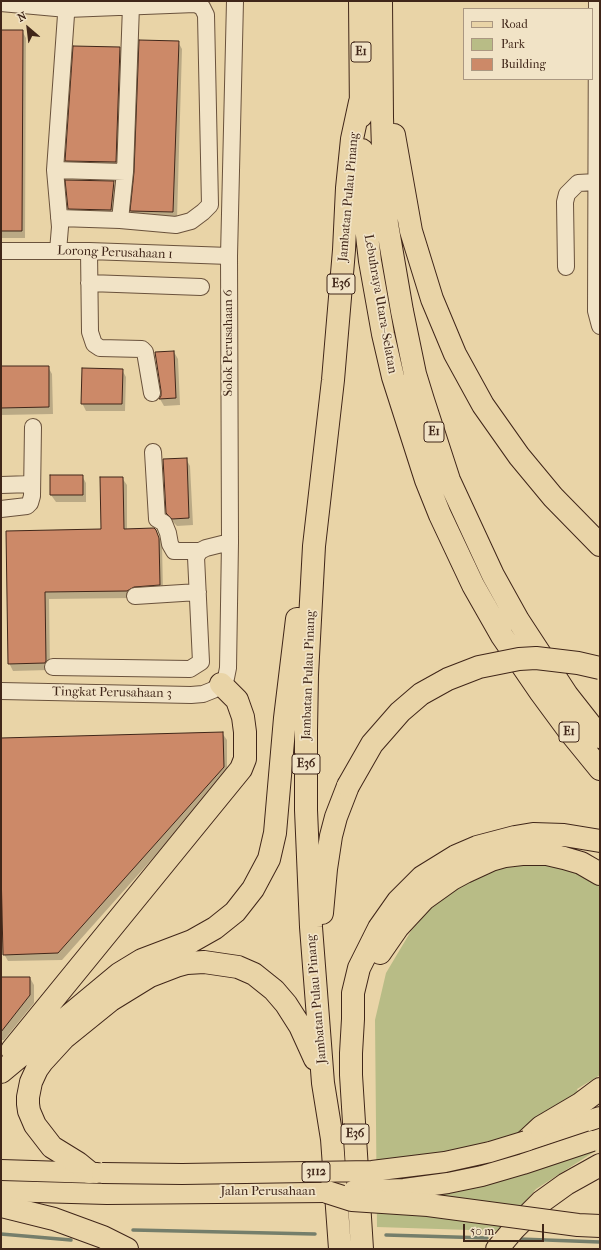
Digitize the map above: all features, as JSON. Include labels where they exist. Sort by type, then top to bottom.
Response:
[{"type":"highway","name":"Lebuhraya Utara–Selatan","points":[[360,1],[360,102],[365,218],[376,295],[393,377],[426,480],[440,515],[473,585],[502,636],[541,693],[600,769]]},
{"type":"highway","name":"Lebuhraya Utara–Selatan","points":[[380,1],[381,89],[387,224],[393,264],[415,374],[447,474],[480,548],[518,620],[567,695],[600,736]]},
{"type":"highway","points":[[381,89],[393,130],[404,197],[414,244],[432,299],[455,354],[483,405],[519,456],[553,497],[600,545]]},
{"type":"highway","name":"Jambatan Pulau Pinang","points":[[340,1249],[332,1139],[323,1083],[311,927],[306,770],[307,676],[314,546],[333,380],[344,250],[347,188],[352,139],[360,102]]},
{"type":"highway","points":[[1,1072],[130,966],[152,955],[192,941],[226,920],[244,902],[264,872],[269,859],[275,833],[285,718],[294,640],[302,593],[314,546]]},
{"type":"highway","points":[[315,981],[322,937],[322,906],[328,853],[336,817],[348,786],[372,744],[400,712],[421,694],[448,679],[479,667],[519,659],[536,658],[559,660],[600,668]]},
{"type":"highway","points":[[1,1064],[241,769],[245,759],[245,732],[243,716],[237,700],[222,684]]},
{"type":"highway","points":[[353,1019],[354,985],[359,968],[372,940],[391,910],[422,877],[450,860],[477,847],[515,836],[551,834],[600,842]]},
{"type":"highway","points":[[353,1019],[374,964],[388,939],[424,899],[472,868],[505,856],[547,854],[581,863],[600,874]]},
{"type":"highway","points":[[95,1172],[52,1146],[35,1126],[28,1104],[34,1075],[48,1055],[64,1038],[92,1014],[125,991],[150,976],[164,970],[187,963],[210,962],[238,967],[261,978],[278,994],[297,1020],[307,1039],[323,1083]]},
{"type":"highway","name":"E36","points":[[353,1019],[351,1075],[362,1249]]},
{"type":"highway","points":[[526,1141],[541,1127],[563,1115],[597,1091]]},
{"type":"highway","points":[[497,1249],[530,1212],[547,1197],[572,1180],[600,1165]]},
{"type":"highway","points":[[327,1192],[352,1200],[428,1205],[578,1225],[600,1226]]},
{"type":"highway","points":[[1,1206],[54,1219],[127,1249]]},
{"type":"main road","name":"Jalan Perusahaan","points":[[1,1170],[182,1174],[372,1171],[446,1162],[496,1150],[592,1119]]},
{"type":"main road","name":"Jalan Perusahaan","points":[[1,1191],[107,1194],[389,1191],[448,1183],[482,1176],[523,1164],[596,1139]]},
{"type":"street","name":"Solok Perusahaan 6","points":[[222,684],[226,678],[228,668],[230,542],[229,256],[235,1]]},
{"type":"street","points":[[3,2],[131,6],[195,4],[202,8],[206,15],[210,205],[191,221],[176,225],[120,220],[59,218]]},
{"type":"street","points":[[58,251],[59,218],[55,170],[67,5]]},
{"type":"street","points":[[120,220],[125,172],[131,6]]},
{"type":"street","points":[[598,8],[596,182],[598,287],[596,311],[600,326]]},
{"type":"street","points":[[55,170],[125,172]]},
{"type":"street","points":[[566,267],[567,194],[578,183],[596,182]]},
{"type":"street","name":"Lorong Perusahaan 1","points":[[1,250],[89,251],[229,256]]},
{"type":"street","points":[[89,251],[90,332],[94,344],[100,348],[142,349],[145,352],[152,393]]},
{"type":"street","points":[[89,283],[200,287]]},
{"type":"street","points":[[1,509],[27,506],[30,503],[32,496],[33,427]]},
{"type":"street","points":[[153,452],[157,519],[164,523],[170,544],[174,551],[200,551],[230,542]]},
{"type":"street","points":[[1,485],[32,484]]},
{"type":"street","points":[[53,667],[190,669],[201,662],[196,557],[200,551]]},
{"type":"street","points":[[135,596],[198,592]]},
{"type":"street","name":"Tingkat Perusahaan 3","points":[[1,691],[192,695],[203,694],[222,684]]},
{"type":"green space","points":[[521,857],[600,879],[600,1075],[577,1089],[597,1150],[536,1189],[500,1231],[377,1227],[375,1020],[386,973],[411,931],[445,891]]},
{"type":"building","points":[[1,30],[23,30],[22,231],[1,231]]},
{"type":"building","points":[[139,40],[179,41],[173,212],[130,211],[134,172]]},
{"type":"building","points":[[73,46],[120,47],[116,162],[65,161]]},
{"type":"building","points":[[65,180],[114,181],[111,210],[68,209]]},
{"type":"building","points":[[174,351],[176,398],[159,399],[161,396],[161,391],[155,352]]},
{"type":"building","points":[[1,366],[49,366],[49,407],[1,408]]},
{"type":"building","points":[[82,368],[123,369],[122,404],[81,404]]},
{"type":"building","points":[[187,458],[189,518],[172,519],[166,513],[163,459]]},
{"type":"building","points":[[50,475],[83,475],[83,495],[50,495]]},
{"type":"building","points":[[100,477],[123,477],[124,529],[154,528],[156,530],[159,538],[160,585],[134,587],[127,591],[45,592],[45,663],[8,664],[6,531],[101,529]]},
{"type":"building","points":[[223,732],[224,767],[58,953],[3,955],[1,738]]},
{"type":"building","points":[[1,977],[30,977],[30,995],[1,1032]]},
{"type":"waterway","points":[[133,1230],[315,1234]]},
{"type":"waterway","points":[[1,1234],[71,1240]]},
{"type":"waterway","points":[[386,1235],[487,1238]]},
{"type":"waterway","points":[[519,1239],[600,1242]]}]
